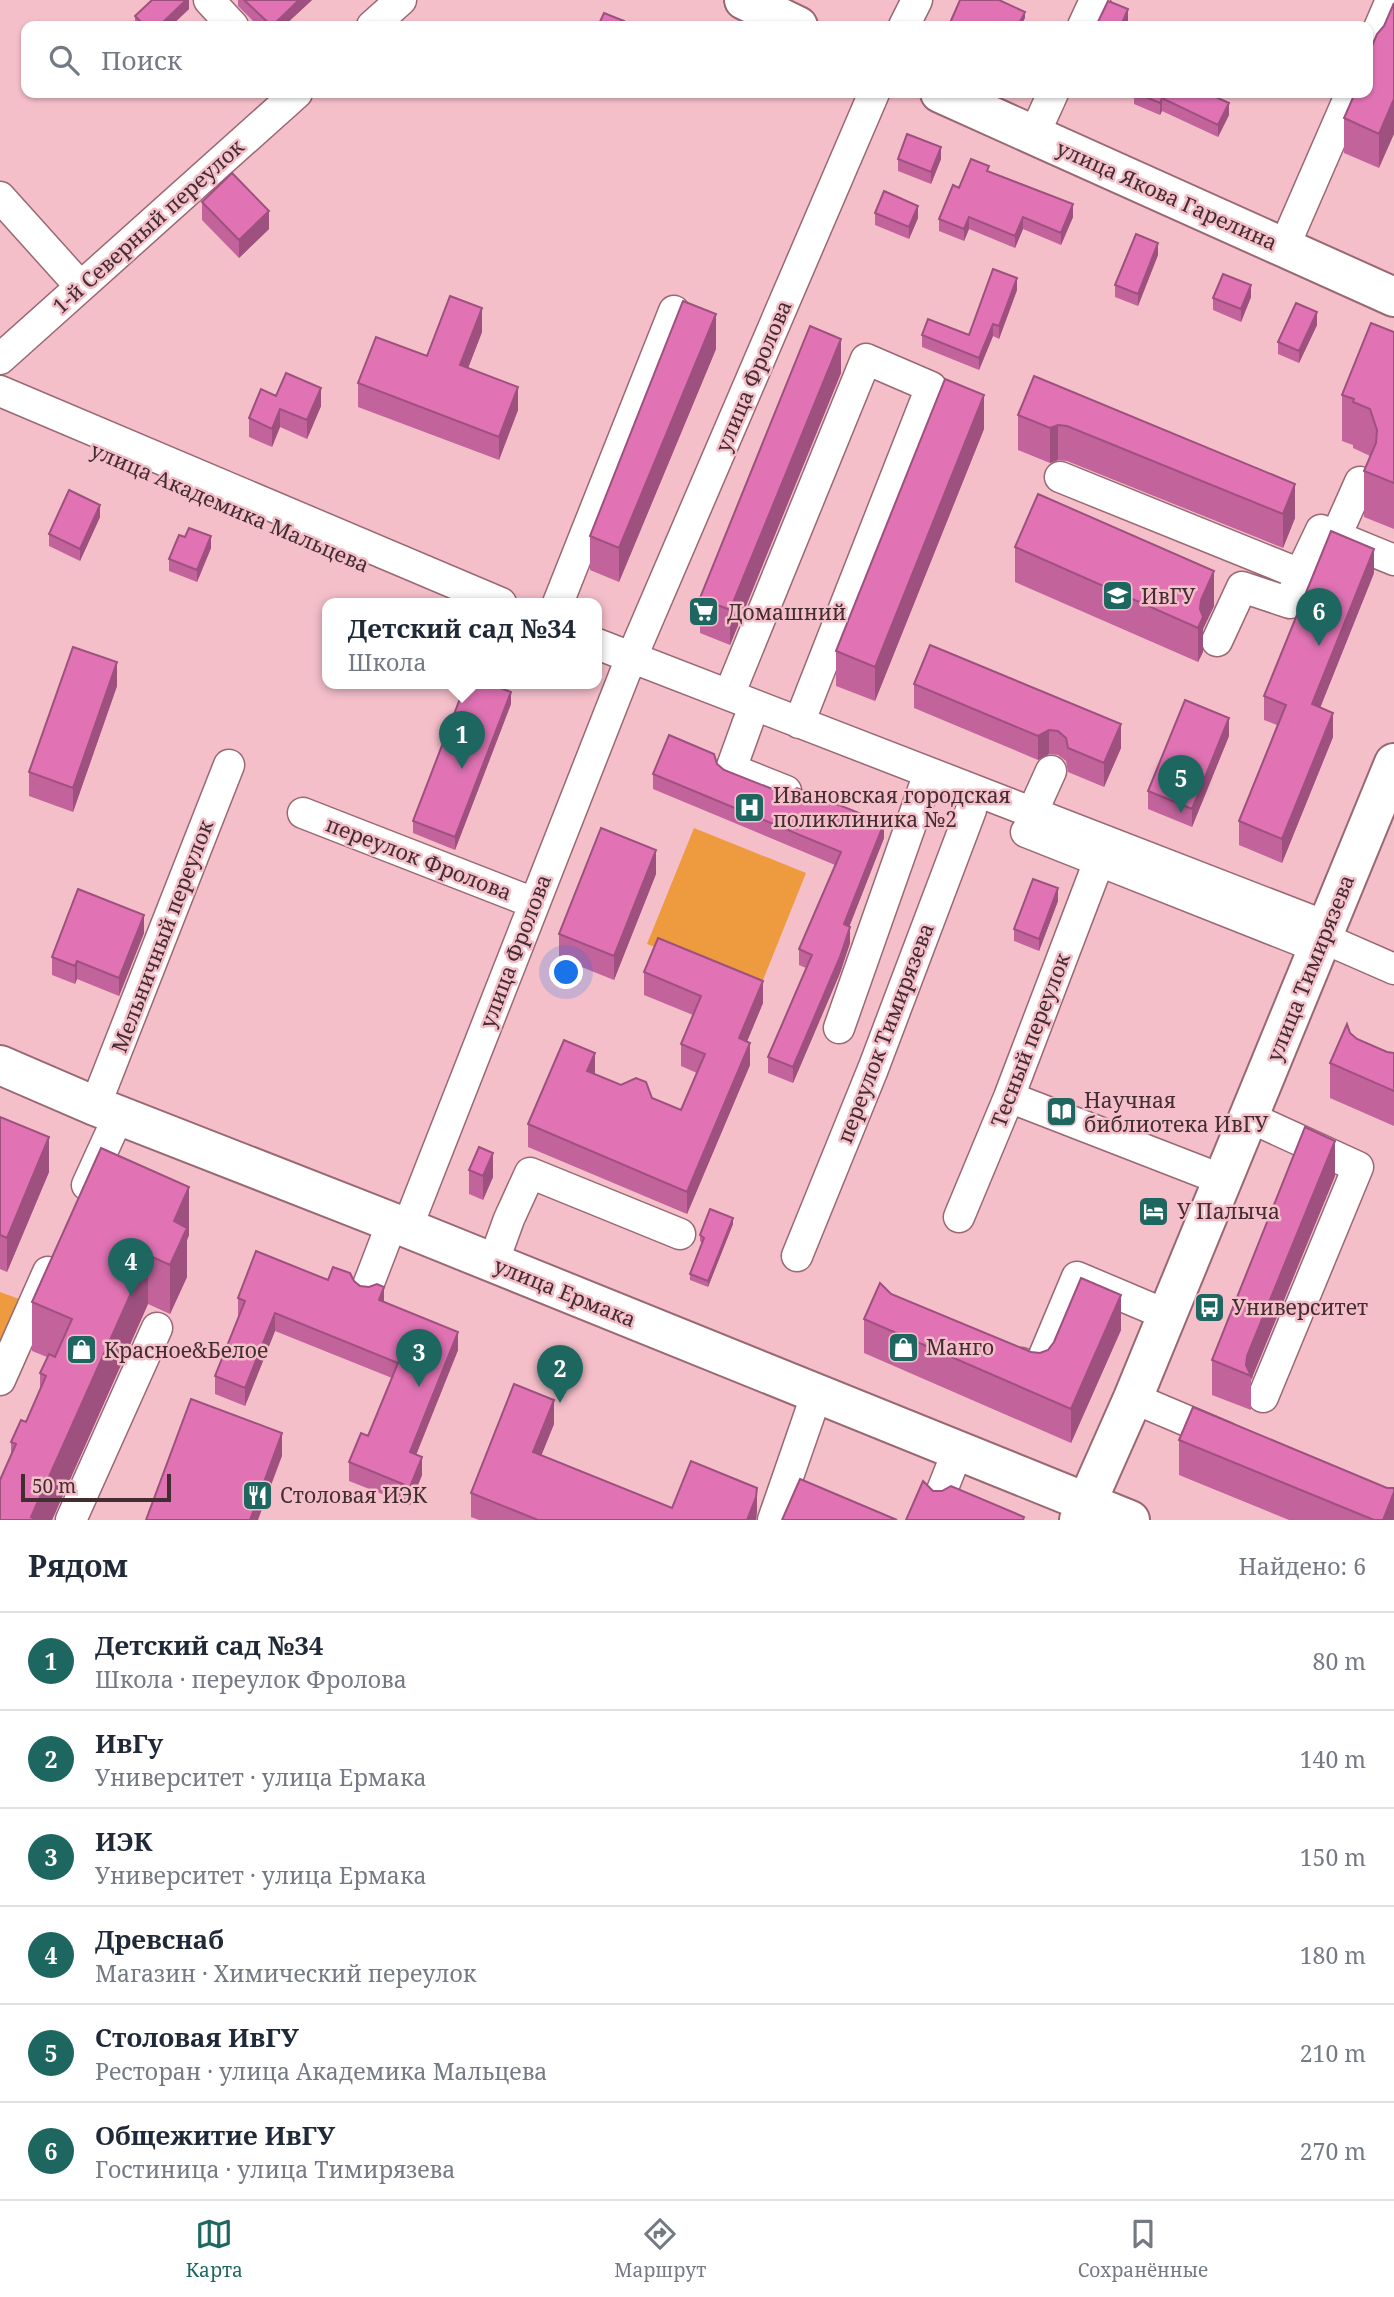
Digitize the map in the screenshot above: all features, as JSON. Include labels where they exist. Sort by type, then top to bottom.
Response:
[{"type":"main road","points":[[744,0],[788,21]]},
{"type":"main road","name":"улица Якова Гарелина","points":[[951,98],[1394,297]]},
{"type":"main road","name":"улица Тимирязева","points":[[1083,1511],[1133,1398],[1394,764]]},
{"type":"main road","name":"улица Ермака","points":[[0,1065],[107,1111],[958,1450],[1083,1511],[1130,1520]]},
{"type":"street","points":[[209,0],[228,21]]},
{"type":"street","points":[[378,21],[401,0]]},
{"type":"street","points":[[906,21],[917,0]]},
{"type":"street","points":[[1085,21],[1095,0]]},
{"type":"street","points":[[1373,42],[1391,0]]},
{"type":"street","name":"1-й Северный переулок","points":[[0,359],[290,98]]},
{"type":"street","points":[[1034,135],[1051,98]]},
{"type":"street","points":[[1284,247],[1349,98]]},
{"type":"street","name":"улица Фролова","points":[[367,1288],[399,1226],[629,666],[869,104]]},
{"type":"street","points":[[0,197],[80,286]]},
{"type":"street","points":[[560,598],[674,311]]},
{"type":"street","points":[[729,695],[866,359],[931,387],[799,723]]},
{"type":"street","points":[[0,391],[489,598]]},
{"type":"street","name":"улица Академика Мальцева","points":[[0,411],[447,598]]},
{"type":"street","points":[[1059,477],[1300,574]]},
{"type":"street","points":[[1336,536],[1360,482]]},
{"type":"street","points":[[1217,641],[1242,587],[1290,603],[1300,574],[1321,530],[1394,559]]},
{"type":"street","points":[[602,647],[629,666],[748,722],[926,782],[1032,813],[1394,969]]},
{"type":"street","points":[[602,662],[629,666],[729,695],[799,723],[926,782],[971,810],[1099,861],[1323,938]]},
{"type":"street","points":[[748,722],[731,769],[786,790]]},
{"type":"street","name":"Мельничный переулок","points":[[76,1210],[107,1111],[229,765]]},
{"type":"street","points":[[1032,813],[1051,771]]},
{"type":"street","points":[[839,1028],[926,782]]},
{"type":"street","name":"переулок Тимирязева","points":[[797,1256],[878,1056],[971,810]]},
{"type":"street","name":"переулок Фролова","points":[[303,813],[534,902]]},
{"type":"street","name":"Тесный переулок","points":[[960,1217],[1099,861]]},
{"type":"street","points":[[1009,1097],[1223,1180]]},
{"type":"street","points":[[1249,1117],[1359,1167],[1263,1397]]},
{"type":"street","points":[[493,1263],[530,1173],[680,1234]]},
{"type":"street","points":[[0,1380],[59,1247]]},
{"type":"street","points":[[1000,1354],[1038,1370],[1077,1277],[1167,1315]]},
{"type":"street","points":[[71,1520],[157,1328]]},
{"type":"street","points":[[773,1520],[817,1393]]},
{"type":"street","points":[[1133,1398],[1247,1446]]},
{"type":"street","points":[[939,1498],[958,1450]]},
{"type":"shaded area","points":[[694,828],[806,873],[759,990],[647,944]]},
{"type":"shaded area","points":[[0,1292],[25,1301],[0,1354]]},
{"type":"building","points":[[152,0],[186,0],[164,21],[140,21],[135,16]]},
{"type":"building","points":[[244,0],[299,0],[277,21],[267,21]]},
{"type":"building","points":[[960,0],[999,0],[1025,12],[1020,21],[951,21]]},
{"type":"building","points":[[1108,1],[1128,9],[1123,21],[1098,21]]},
{"type":"building","points":[[1394,3],[1394,99],[1379,134],[1344,118],[1353,98],[1373,98],[1373,43]]},
{"type":"building","points":[[604,13],[624,21],[600,21]]},
{"type":"building","points":[[1148,98],[1162,98],[1160,103]]},
{"type":"building","points":[[1162,98],[1218,98],[1229,103],[1218,125]]},
{"type":"building","points":[[907,134],[941,147],[931,172],[898,159]]},
{"type":"building","points":[[971,159],[989,166],[987,171],[1073,204],[1061,233],[1023,217],[1015,236],[969,217],[964,229],[939,219],[953,185],[959,188]]},
{"type":"building","points":[[232,173],[269,211],[239,240],[202,202]]},
{"type":"building","points":[[884,191],[918,206],[909,227],[875,213]]},
{"type":"building","points":[[1136,234],[1158,243],[1138,294],[1115,285]]},
{"type":"building","points":[[993,269],[1017,278],[999,326],[993,324],[979,358],[922,335],[928,319],[969,335]]},
{"type":"building","points":[[1223,274],[1251,285],[1241,309],[1213,298]]},
{"type":"building","points":[[450,296],[482,308],[460,365],[518,387],[499,437],[358,383],[376,337],[427,356]]},
{"type":"building","points":[[683,301],[716,314],[619,548],[590,536]]},
{"type":"building","points":[[1296,303],[1317,312],[1299,351],[1278,342]]},
{"type":"building","points":[[1371,323],[1394,332],[1394,483],[1364,471],[1376,443],[1377,430],[1370,409],[1342,395]]},
{"type":"building","points":[[810,326],[841,339],[730,610],[700,598]]},
{"type":"building","points":[[286,373],[321,388],[307,420],[280,409],[272,429],[249,418],[261,389],[276,396]]},
{"type":"building","points":[[1034,376],[1295,484],[1283,514],[1067,426],[1050,428],[1018,415]]},
{"type":"building","points":[[945,379],[984,395],[875,667],[836,651]]},
{"type":"building","points":[[69,490],[100,505],[80,549],[49,534]]},
{"type":"building","points":[[1038,494],[1214,571],[1201,600],[1203,617],[1198,628],[1015,547]]},
{"type":"building","points":[[189,528],[211,536],[197,570],[169,559],[179,535],[185,537]]},
{"type":"building","points":[[1331,531],[1374,549],[1312,704],[1333,713],[1282,839],[1239,821],[1286,705],[1264,696]]},
{"type":"building","points":[[930,645],[1121,724],[1104,763],[1068,748],[1066,738],[1058,731],[1049,730],[1038,736],[914,684]]},
{"type":"building","points":[[73,647],[117,662],[73,788],[29,772]]},
{"type":"building","points":[[464,689],[503,689],[511,692],[455,837],[413,821]]},
{"type":"building","points":[[1185,700],[1229,718],[1192,809],[1148,791]]},
{"type":"building","points":[[669,735],[714,754],[717,764],[724,770],[780,792],[789,793],[797,788],[884,823],[844,924],[850,927],[840,957],[793,1067],[768,1057],[812,955],[799,949],[841,852],[653,774]]},
{"type":"building","points":[[601,828],[656,850],[614,956],[559,934]]},
{"type":"building","points":[[1033,879],[1058,888],[1039,939],[1014,929]]},
{"type":"building","points":[[78,889],[144,915],[119,978],[77,961],[75,966],[52,957]]},
{"type":"building","points":[[658,938],[763,981],[739,1038],[750,1043],[687,1192],[528,1124],[564,1040],[595,1053],[587,1071],[621,1085],[636,1078],[646,1082],[652,1098],[681,1110],[705,1054],[681,1044],[701,996],[644,972]]},
{"type":"building","points":[[1347,1024],[1350,1033],[1357,1039],[1394,1053],[1394,1091],[1330,1063]]},
{"type":"building","points":[[0,1117],[49,1137],[7,1238],[0,1235]]},
{"type":"building","points":[[1305,1127],[1335,1141],[1247,1356],[1246,1365],[1251,1376],[1212,1360]]},
{"type":"building","points":[[479,1147],[493,1153],[483,1176],[469,1170]]},
{"type":"building","points":[[101,1148],[189,1187],[174,1221],[187,1228],[170,1265],[148,1255],[31,1517],[37,1520],[0,1520],[0,1480],[16,1444],[11,1442],[21,1420],[26,1422],[46,1376],[40,1373],[49,1354],[55,1357],[72,1319],[32,1302]]},
{"type":"building","points":[[710,1209],[733,1218],[708,1281],[690,1274],[704,1238],[700,1235]]},
{"type":"building","points":[[256,1251],[328,1280],[333,1267],[350,1273],[360,1286],[377,1284],[384,1287],[379,1300],[458,1332],[410,1452],[422,1457],[410,1487],[349,1462],[361,1433],[368,1436],[398,1363],[275,1313],[245,1388],[215,1376],[245,1301],[238,1298]]},
{"type":"building","points":[[1081,1278],[1121,1295],[1071,1409],[864,1319],[880,1283],[891,1294],[1031,1352],[1040,1353],[1048,1350],[1054,1342]]},
{"type":"building","points":[[514,1384],[554,1400],[533,1452],[672,1508],[691,1461],[757,1488],[747,1520],[538,1520],[471,1493]]},
{"type":"building","points":[[191,1399],[282,1433],[250,1520],[146,1520]]},
{"type":"building","points":[[1193,1407],[1387,1488],[1394,1488],[1383,1520],[1374,1520],[1179,1440]]},
{"type":"building","points":[[800,1479],[897,1520],[782,1520]]},
{"type":"building","points":[[923,1481],[933,1491],[942,1491],[951,1486],[1024,1517],[1023,1520],[906,1520]]},
{"type":"place","name":"ИвГУ","points":[[1118,596]]},
{"type":"place","name":"Домашний","points":[[704,612]]},
{"type":"place","name":"Общежитие ИвГУ","points":[[1319,646]]},
{"type":"place","name":"Детский сад №34","points":[[462,769]]},
{"type":"place","name":"Ивановская городская поликлиника №2","points":[[750,807]]},
{"type":"place","name":"Столовая ИвГУ","points":[[1181,813]]},
{"type":"place","name":"Научная библиотека ИвГУ","points":[[1061,1112]]},
{"type":"place","name":"У Палыча","points":[[1154,1211]]},
{"type":"place","name":"Древснаб","points":[[131,1296]]},
{"type":"place","name":"Университет","points":[[1209,1307]]},
{"type":"place","name":"Манго","points":[[903,1347]]},
{"type":"place","name":"Красное&Белое","points":[[81,1350]]},
{"type":"place","name":"ИЭК","points":[[419,1387]]},
{"type":"place","name":"ИвГу","points":[[560,1403]]},
{"type":"place","name":"Столовая ИЭК","points":[[257,1495]]}]
